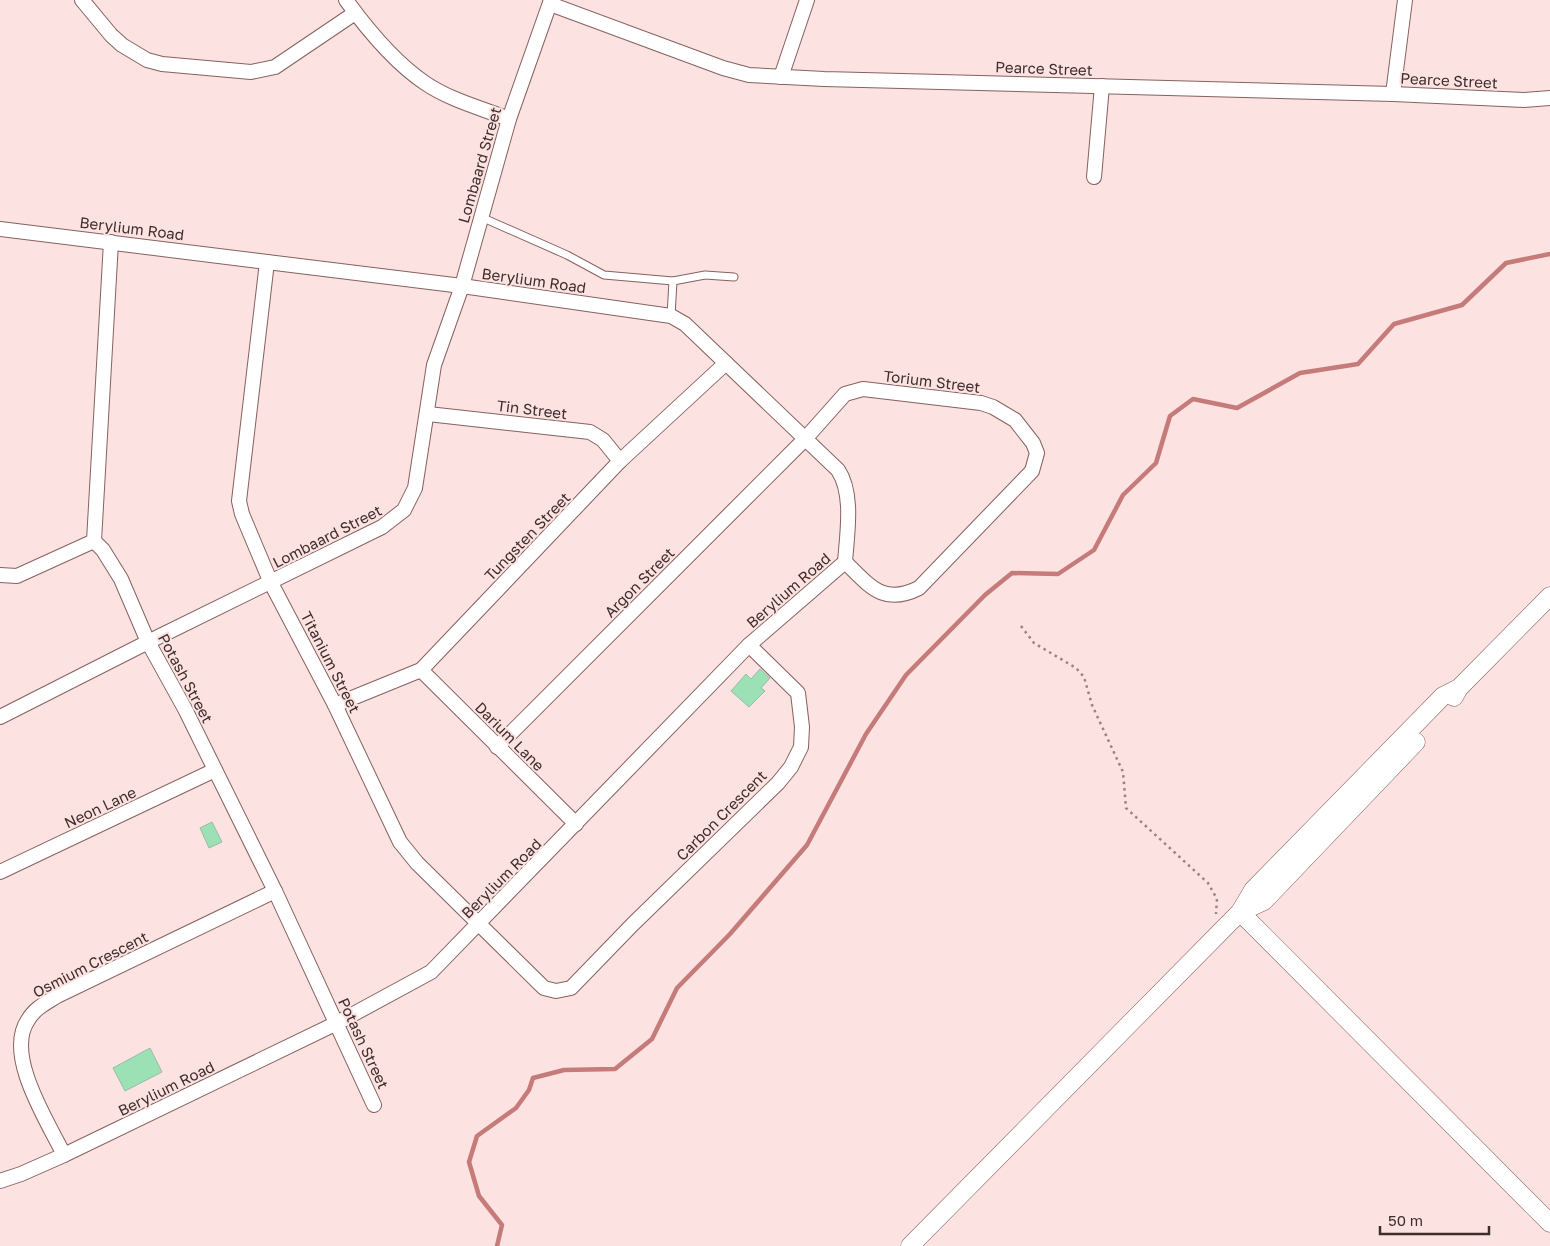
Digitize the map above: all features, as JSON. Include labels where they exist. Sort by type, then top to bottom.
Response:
[{"type":"street","points":[[82,0],[111,35],[122,45],[147,60],[162,64],[251,72],[275,66],[355,13]]},
{"type":"street","points":[[346,0],[355,13],[397,59],[426,84],[455,99],[509,119]]},
{"type":"street","points":[[781,77],[807,0]]},
{"type":"street","points":[[1393,94],[1406,0]]},
{"type":"street","name":"Pearce Street","points":[[550,2],[723,68],[749,75],[1393,94],[1524,100],[1550,98]]},
{"type":"street","name":"Lombaard Street","points":[[0,717],[382,527],[404,510],[415,488],[428,414],[430,382],[434,365],[462,286],[509,119],[550,2]]},
{"type":"street","points":[[1094,177],[1102,86]]},
{"type":"street","name":"Berylium Road","points":[[0,229],[462,286],[671,316],[685,324],[838,470],[844,480],[847,504],[845,562],[749,644],[431,972],[337,1023],[64,1155],[0,1181]]},
{"type":"street","points":[[0,576],[17,576],[94,541],[111,242]]},
{"type":"street","name":"Titanium Street","points":[[268,262],[239,502],[242,514],[271,583],[335,705],[407,852],[544,988],[556,991],[571,988]]},
{"type":"street","name":"Tungsten Street","points":[[335,705],[421,670],[620,461],[726,363]]},
{"type":"street","name":"Torium Street","points":[[805,439],[845,394],[857,389],[993,406],[1015,420],[1033,443],[1036,461],[1032,471],[920,588],[904,596],[892,596],[873,588],[845,562]]},
{"type":"street","name":"Tin Street","points":[[428,414],[590,432],[603,440],[620,461]]},
{"type":"street","name":"Argon Street","points":[[497,747],[805,439]]},
{"type":"street","name":"Potash Street","points":[[94,541],[103,550],[121,579],[148,642],[185,709],[275,891],[374,1105]]},
{"type":"street","points":[[910,1246],[1240,912],[1264,901],[1407,753],[1447,706],[1459,688],[1550,596]]},
{"type":"street","name":"Carbon Crescent","points":[[571,988],[633,924],[778,783],[791,767],[800,747],[802,727],[798,693],[749,644]]},
{"type":"street","name":"Darium Lane","points":[[421,670],[576,824]]},
{"type":"street","name":"Neon Lane","points":[[0,872],[215,770]]},
{"type":"street","name":"Osmium Crescent","points":[[64,1155],[25,1072],[21,1048],[26,1021],[38,1007],[57,996],[275,891]]},
{"type":"street","points":[[1240,912],[1550,1223]]},
{"type":"lane","points":[[481,217],[604,275],[673,281],[705,275],[734,277]]},
{"type":"lane","points":[[671,316],[673,281]]},
{"type":"path","points":[[1021,626],[1034,642],[1069,663],[1084,677],[1095,712],[1123,772],[1126,808],[1183,859],[1214,892],[1217,899],[1216,936]]},
{"type":"building","points":[[760,669],[770,678],[761,688],[765,691],[749,707],[731,691],[746,674],[751,679]]},
{"type":"building","points":[[212,822],[222,842],[209,848],[200,828]]},
{"type":"building","points":[[150,1048],[162,1072],[125,1091],[113,1068]]},
{"type":"waterway","points":[[497,1246],[502,1225],[479,1196],[469,1162],[477,1136],[516,1108],[529,1090],[533,1078],[564,1070],[615,1069],[652,1039],[677,988],[730,934],[807,845],[866,734],[906,675],[985,595],[1012,573],[1058,574],[1094,550],[1123,495],[1156,463],[1170,416],[1193,399],[1237,408],[1300,373],[1358,364],[1394,324],[1462,305],[1506,263],[1550,254]]}]
